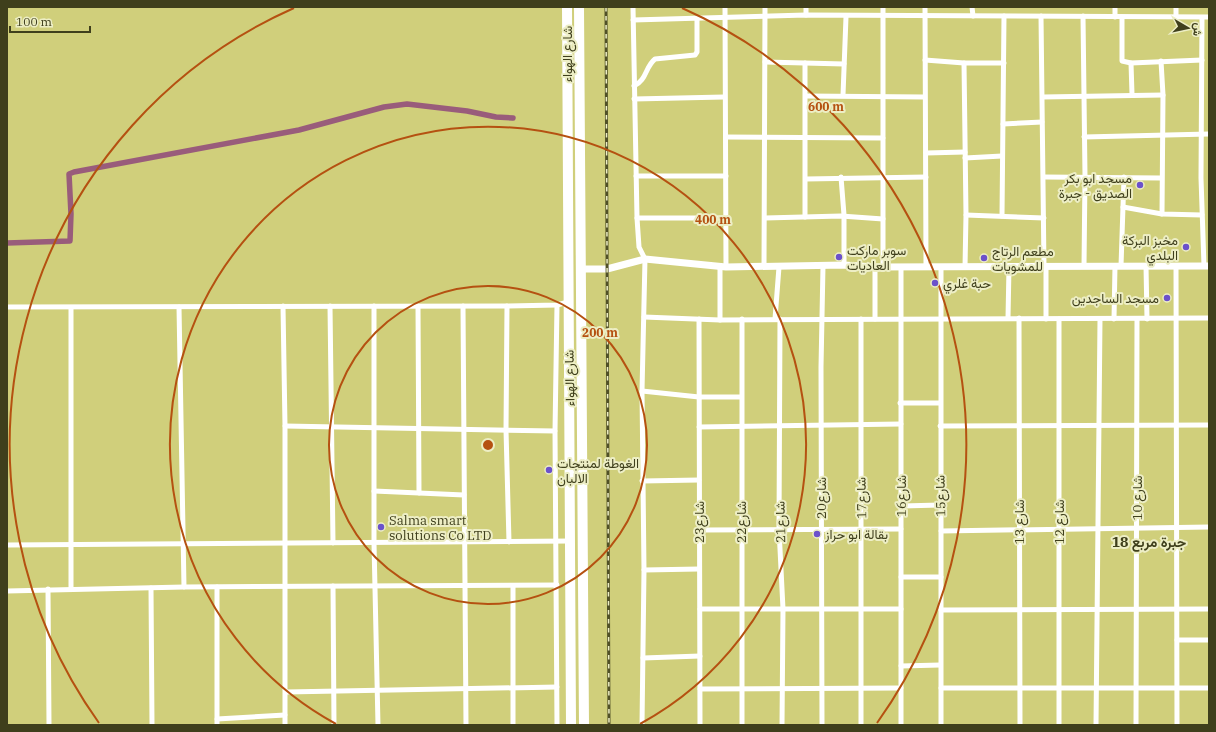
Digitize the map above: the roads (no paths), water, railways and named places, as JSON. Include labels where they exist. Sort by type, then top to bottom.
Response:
[{"type":"highway","name":"شارع الهواء","points":[[567,7],[571,725]]},
{"type":"highway","name":"شارع الهواء","points":[[579,7],[584,725]]},
{"type":"street","points":[[633,7],[637,218],[639,247],[645,259],[642,391],[644,570],[642,725]]},
{"type":"street","points":[[720,320],[726,218],[726,137],[724,97],[725,7]]},
{"type":"street","points":[[764,267],[765,7]]},
{"type":"street","points":[[806,7],[806,15]]},
{"type":"street","points":[[883,7],[883,267]]},
{"type":"street","points":[[925,7],[924,97],[926,153],[926,267]]},
{"type":"street","points":[[972,7],[972,16]]},
{"type":"street","points":[[1115,7],[1115,17]]},
{"type":"street","points":[[1176,7],[1176,18]]},
{"type":"street","points":[[633,20],[806,15],[846,17],[1209,17]]},
{"type":"street","points":[[1002,216],[1004,16]]},
{"type":"street","points":[[1041,16],[1046,319]]},
{"type":"street","points":[[1083,16],[1085,176],[1084,266]]},
{"type":"street","points":[[843,95],[846,17]]},
{"type":"street","points":[[1122,17],[1122,61],[1131,63],[1202,60]]},
{"type":"street","points":[[634,86],[642,81],[651,63],[655,59],[695,55],[697,52],[697,18]]},
{"type":"street","points":[[581,269],[607,269],[645,259],[723,267],[844,265],[875,267],[1207,266],[1202,215],[1202,18]]},
{"type":"street","points":[[925,60],[964,63],[1004,63]]},
{"type":"street","points":[[1161,61],[1163,95],[1162,214]]},
{"type":"street","points":[[765,62],[844,64]]},
{"type":"street","points":[[805,63],[805,217]]},
{"type":"street","points":[[964,63],[966,215],[965,267]]},
{"type":"street","points":[[1131,63],[1132,94]]},
{"type":"street","points":[[1043,97],[1132,94],[1163,95]]},
{"type":"street","points":[[806,96],[843,95],[924,97]]},
{"type":"street","points":[[634,99],[724,97]]},
{"type":"street","points":[[1003,124],[1042,122]]},
{"type":"street","points":[[1084,136],[1209,134]]},
{"type":"street","points":[[726,137],[883,138]]},
{"type":"street","points":[[926,153],[1002,156]]},
{"type":"street","points":[[636,176],[726,176]]},
{"type":"street","points":[[1044,176],[1162,178]]},
{"type":"street","points":[[806,179],[841,177],[926,177]]},
{"type":"street","points":[[841,177],[844,265]]},
{"type":"street","points":[[1114,319],[1124,177]]},
{"type":"street","points":[[1123,207],[1162,214],[1202,215]]},
{"type":"street","points":[[966,215],[1044,218]]},
{"type":"street","points":[[765,218],[843,216],[883,219]]},
{"type":"street","points":[[637,218],[726,218]]},
{"type":"street","name":"شارع20","points":[[822,725],[820,425],[823,266]]},
{"type":"street","points":[[1146,266],[1147,319]]},
{"type":"street","points":[[1176,266],[1176,608],[1178,725]]},
{"type":"street","name":"شارع21","points":[[779,267],[779,529],[783,609],[782,725]]},
{"type":"street","points":[[875,267],[875,319]]},
{"type":"street","name":"شارع16","points":[[901,267],[901,725]]},
{"type":"street","name":"شارع15","points":[[941,267],[941,725]]},
{"type":"street","points":[[1008,318],[1009,267]]},
{"type":"street","points":[[7,307],[507,306],[557,305],[568,302]]},
{"type":"street","points":[[557,305],[557,725]]},
{"type":"street","points":[[283,306],[285,426],[285,725]]},
{"type":"street","points":[[330,306],[333,543]]},
{"type":"street","points":[[374,306],[374,543],[379,690],[378,725]]},
{"type":"street","points":[[418,306],[419,493]]},
{"type":"street","points":[[463,306],[466,725]]},
{"type":"street","points":[[507,306],[506,430],[509,542]]},
{"type":"street","points":[[180,307],[184,587]]},
{"type":"street","points":[[72,308],[72,589]]},
{"type":"street","points":[[644,317],[720,320],[1209,318]]},
{"type":"street","name":"شارع 13","points":[[1020,318],[1020,725]]},
{"type":"street","name":"شارع23","points":[[699,319],[700,725]]},
{"type":"street","name":"شارع22","points":[[742,319],[742,725]]},
{"type":"street","name":"شارع17","points":[[861,319],[861,725]]},
{"type":"street","name":"شارع 12","points":[[1059,319],[1059,725]]},
{"type":"street","points":[[1096,725],[1100,319]]},
{"type":"street","name":"شارع 10","points":[[1136,725],[1137,319]]},
{"type":"street","points":[[642,391],[699,397],[741,397]]},
{"type":"street","points":[[900,403],[940,403]]},
{"type":"street","points":[[699,427],[901,424]]},
{"type":"street","points":[[940,426],[1019,427],[1209,425]]},
{"type":"street","points":[[285,426],[556,431]]},
{"type":"street","points":[[642,481],[699,480]]},
{"type":"street","points":[[374,491],[464,495]]},
{"type":"street","points":[[902,506],[940,505]]},
{"type":"street","points":[[940,531],[1209,527]]},
{"type":"street","points":[[700,530],[901,528]]},
{"type":"street","points":[[7,545],[571,541]]},
{"type":"street","points":[[644,570],[699,569]]},
{"type":"street","points":[[901,577],[941,576]]},
{"type":"street","points":[[7,591],[184,587],[557,585]]},
{"type":"street","points":[[333,586],[334,725]]},
{"type":"street","points":[[513,586],[513,725]]},
{"type":"street","points":[[217,587],[217,722],[285,715]]},
{"type":"street","points":[[151,588],[152,725]]},
{"type":"street","points":[[48,589],[50,725]]},
{"type":"street","points":[[940,610],[1059,610],[1136,608],[1209,609]]},
{"type":"street","points":[[700,609],[901,609]]},
{"type":"street","points":[[1177,640],[1209,640]]},
{"type":"street","points":[[643,658],[700,656]]},
{"type":"street","points":[[901,666],[940,665]]},
{"type":"street","points":[[286,692],[557,687]]},
{"type":"street","points":[[700,689],[821,687],[901,688]]},
{"type":"street","points":[[941,688],[1209,688]]},
{"type":"waterway","points":[[7,243],[70,241],[71,214],[69,174],[74,172],[299,130],[384,107],[407,104],[467,111],[496,117],[513,118]]},
{"type":"railway","points":[[606,7],[609,725]]},
{"type":"place","name":"مسجد ابو بكر الصديق - جبرة","points":[[1140,185]]},
{"type":"place","name":"مخبز البركة البلدي","points":[[1186,247]]},
{"type":"place","name":"سوبر ماركت العاديات","points":[[839,257]]},
{"type":"place","name":"مطعم الرتاج للمشويات","points":[[984,258]]},
{"type":"place","name":"حبة غلري","points":[[935,283]]},
{"type":"place","name":"مسجد الساجدين","points":[[1167,298]]},
{"type":"place","name":"الغوطة لمنتجات الالبان","points":[[549,470]]},
{"type":"place","name":"Salma smart solutions Co LTD","points":[[381,527]]},
{"type":"place","name":"بقالة ابو حراز","points":[[817,534]]},
{"type":"district","name":"جبرة مربع 18","points":[[1149,542]]}]
